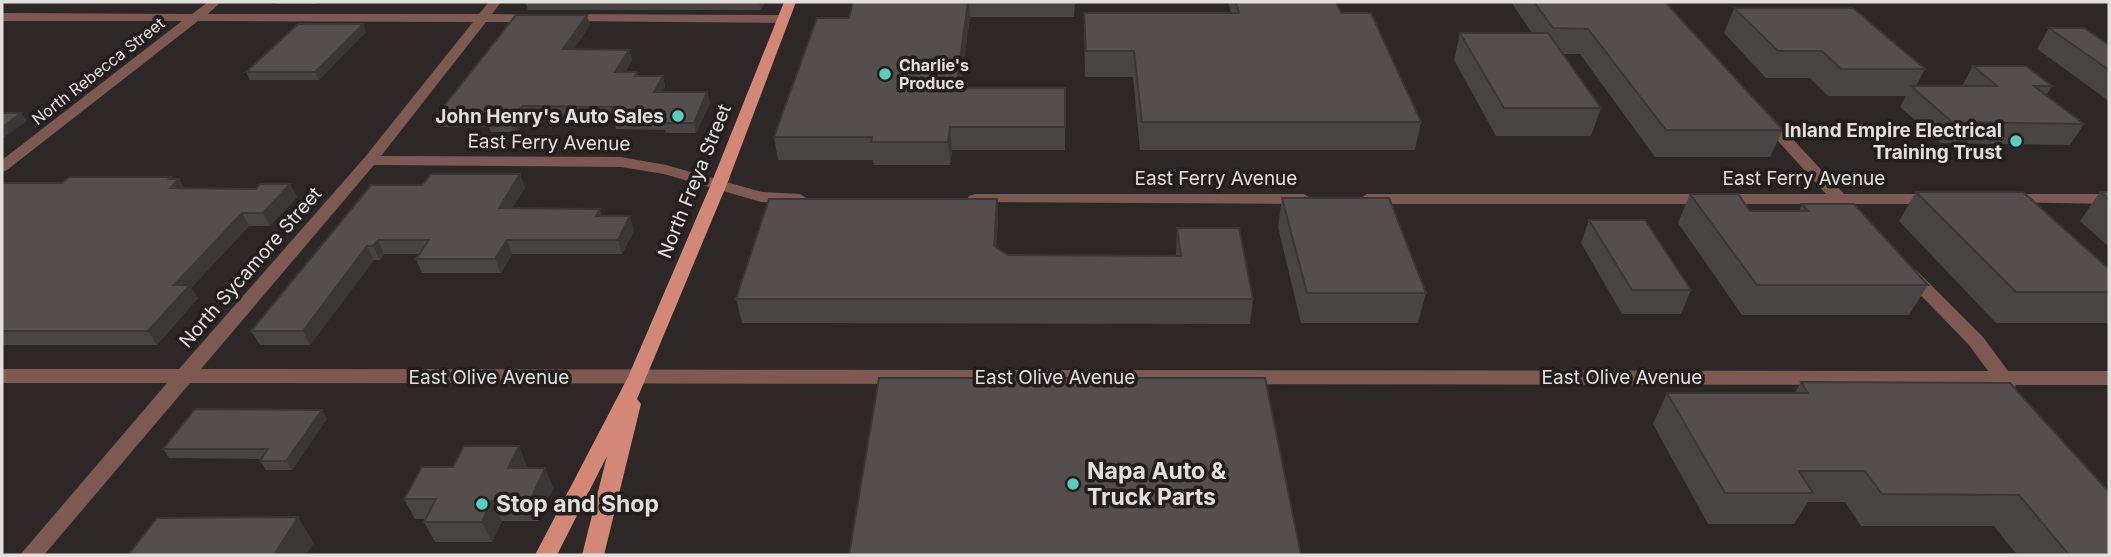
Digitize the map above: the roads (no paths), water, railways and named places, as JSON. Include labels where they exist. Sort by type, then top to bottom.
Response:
[{"type":"main road","name":"North Freya Street","points":[[546,555],[638,377],[719,184],[790,2]]},
{"type":"main road","name":"North Freya Street","points":[[593,555],[638,377]]},
{"type":"street","name":"North Rebecca Street","points":[[6,161],[215,2]]},
{"type":"street","name":"North Sycamore Street","points":[[31,555],[370,160],[495,2]]},
{"type":"street","points":[[2,17],[783,19]]},
{"type":"street","points":[[1755,107],[1858,219]]},
{"type":"street","name":"East Ferry Avenue","points":[[370,160],[621,162],[666,170],[761,197],[821,199]]},
{"type":"street","name":"East Ferry Avenue","points":[[955,199],[1314,199]]},
{"type":"street","name":"East Ferry Avenue","points":[[1354,199],[1947,199]]},
{"type":"street","points":[[1988,199],[2109,199]]},
{"type":"street","points":[[1895,258],[1976,341],[2020,398]]},
{"type":"street","name":"East Olive Avenue","points":[[2,376],[2109,378]]},
{"type":"place","name":"Charlie's Produce","points":[[885,74]]},
{"type":"place","name":"John Henry's Auto Sales","points":[[678,116]]},
{"type":"place","name":"Inland Empire Electrical Training Trust","points":[[2016,141]]},
{"type":"place","name":"Napa Auto & Truck Parts","points":[[1073,484]]},
{"type":"place","name":"Stop and Shop","points":[[482,504]]}]
